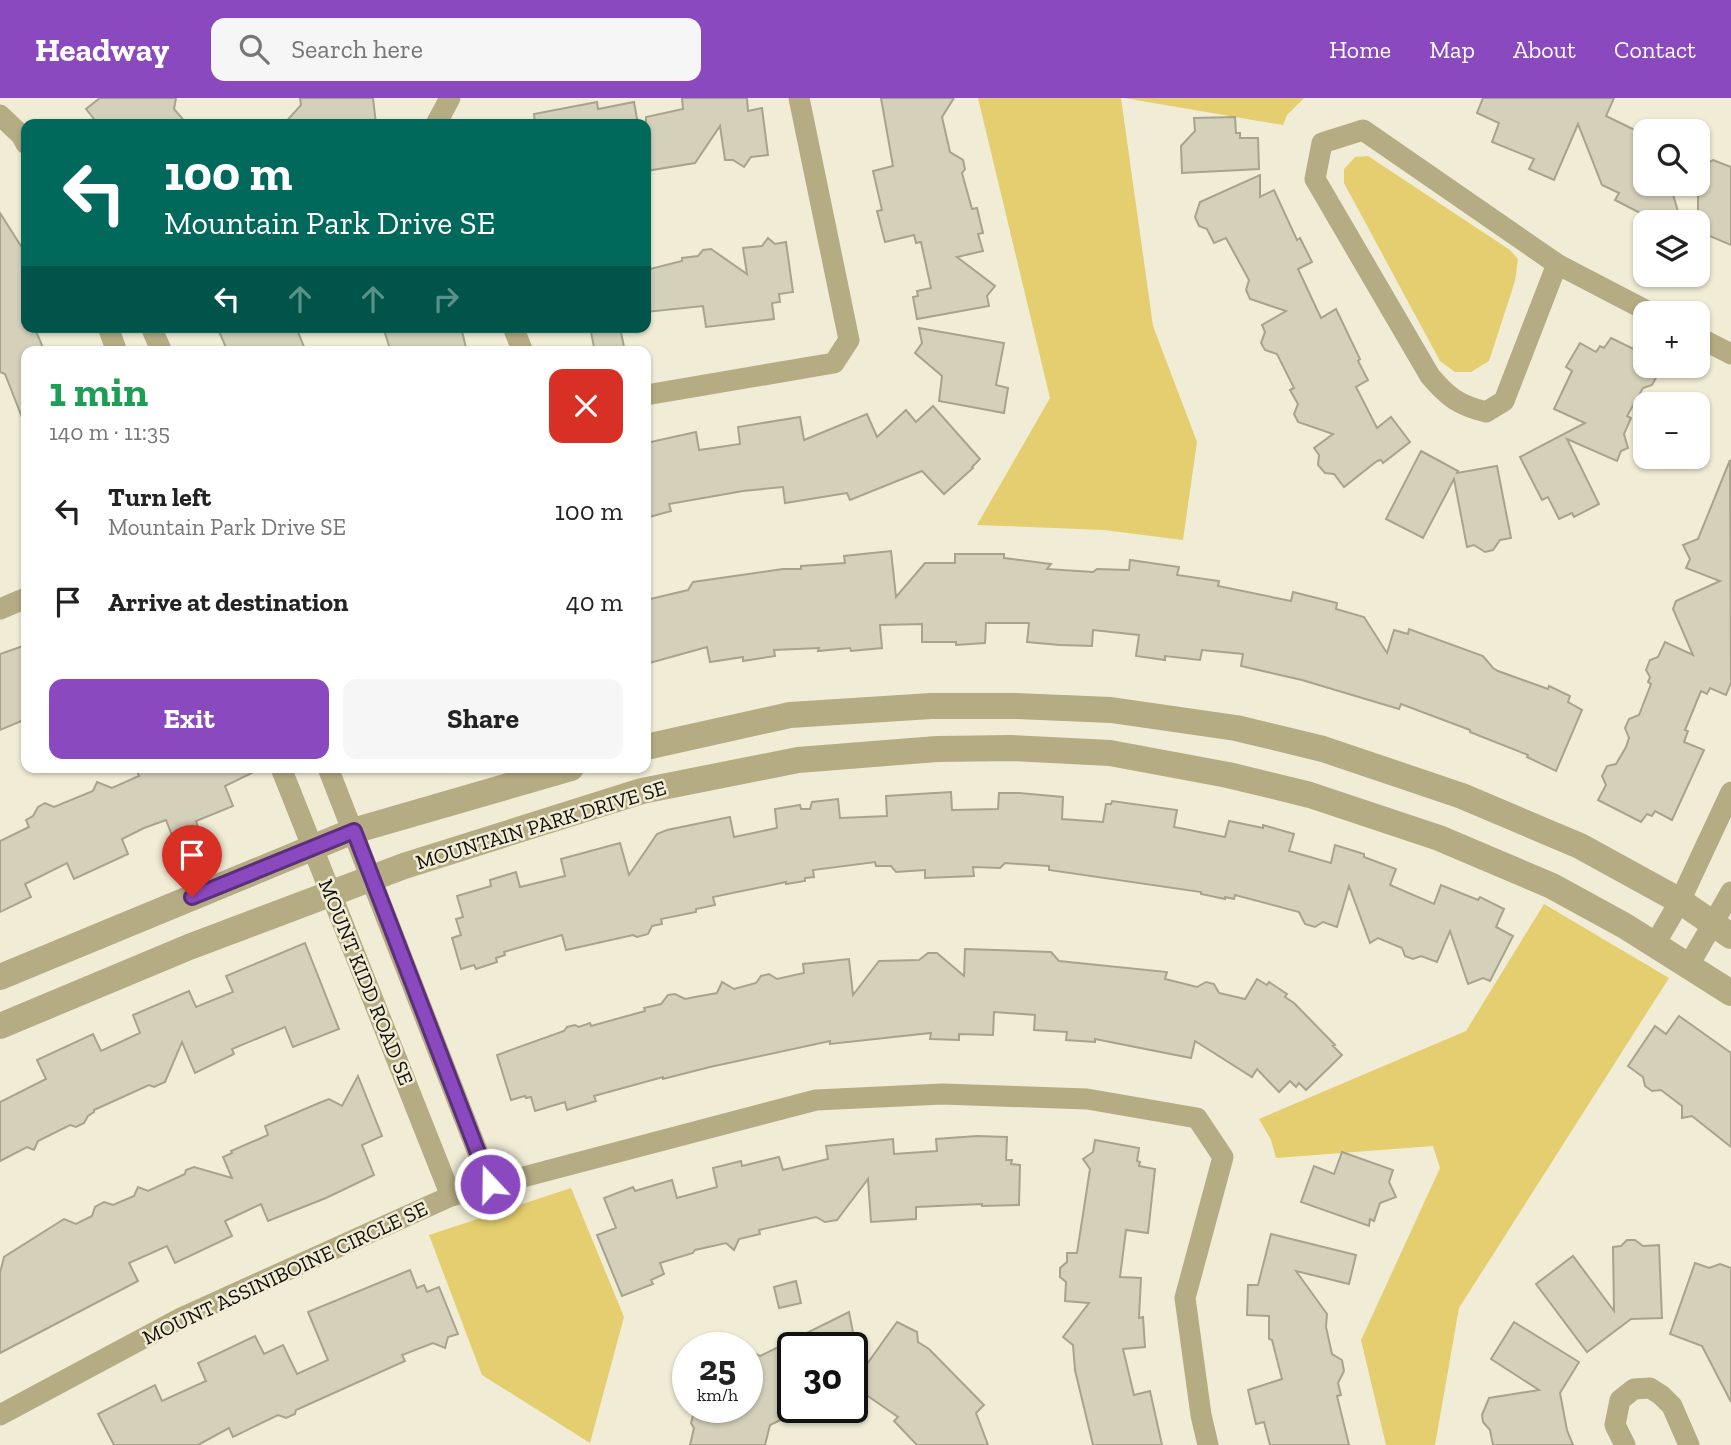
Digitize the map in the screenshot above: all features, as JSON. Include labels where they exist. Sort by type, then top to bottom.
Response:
[{"type":"street","points":[[439,119],[450,98]]},
{"type":"street","points":[[651,394],[834,363],[849,340],[799,98]]},
{"type":"street","points":[[0,115],[21,135]]},
{"type":"street","points":[[1556,264],[1504,401],[1486,412],[1464,407],[1447,396],[1430,376],[1315,179],[1322,143],[1363,130],[1556,264],[1633,304]]},
{"type":"street","points":[[1710,343],[1731,354]]},
{"type":"street","points":[[0,608],[21,600]]},
{"type":"street","name":"MOUNTAIN PARK DRIVE SE","points":[[651,746],[790,715],[931,706],[1111,710],[1236,728],[1323,749],[1462,796],[1580,846],[1680,901],[1723,931]]},
{"type":"street","name":"MOUNTAIN PARK DRIVE SE","points":[[0,1026],[189,947],[404,866],[642,791],[798,760],[937,749],[1011,748],[1111,752],[1228,775],[1310,795],[1439,838],[1552,886],[1655,944],[1731,993]]},
{"type":"street","name":"MOUNT KIDD ROAD SE","points":[[283,773],[452,1196]]},
{"type":"street","name":"MOUNT KIDD ROAD SE","points":[[330,773],[490,1184]]},
{"type":"street","points":[[0,977],[354,831],[553,773]]},
{"type":"street","points":[[1655,944],[1680,901],[1731,792]]},
{"type":"street","points":[[1689,965],[1723,931],[1731,892]]},
{"type":"street","name":"MOUNT ASSINIBOINE CIRCLE SE","points":[[0,1415],[181,1318],[452,1196],[816,1100],[942,1094],[1087,1099],[1197,1118],[1223,1157],[1185,1298],[1201,1415],[1208,1445]]},
{"type":"street","points":[[1625,1445],[1615,1425],[1620,1400],[1634,1389],[1650,1388],[1672,1406],[1689,1445]]},
{"type":"shaded area","points":[[978,98],[1121,98],[1153,326],[1197,442],[1183,540],[1104,530],[977,525],[1050,398]]},
{"type":"shaded area","points":[[1124,98],[1304,98],[1287,115],[1283,125]]},
{"type":"shaded area","points":[[1368,156],[1510,250],[1518,259],[1515,281],[1489,361],[1471,372],[1455,372],[1440,361],[1344,183],[1344,169],[1355,157]]},
{"type":"shaded area","points":[[1544,904],[1669,978],[1459,1308],[1435,1445],[1386,1445],[1361,1340],[1440,1168],[1433,1146],[1276,1158],[1271,1140],[1259,1119],[1466,1031]]},
{"type":"shaded area","points":[[571,1188],[624,1317],[590,1443],[482,1375],[429,1235]]},
{"type":"building","points":[[100,98],[176,98],[174,109],[183,119],[94,119],[86,109]]},
{"type":"building","points":[[300,98],[373,98],[375,119],[288,119],[301,105]]},
{"type":"building","points":[[682,98],[747,98],[748,111],[762,108],[768,155],[751,157],[744,167],[733,160],[725,160],[720,126],[695,163],[651,170],[651,119],[646,117],[683,109]]},
{"type":"building","points":[[881,98],[954,98],[942,117],[950,152],[963,160],[965,169],[962,173],[972,209],[977,208],[983,233],[978,234],[983,251],[957,257],[995,286],[987,296],[989,306],[917,319],[913,297],[918,296],[917,291],[931,288],[921,242],[916,243],[914,235],[885,242],[877,211],[882,210],[873,171],[893,166]]},
{"type":"building","points":[[1483,98],[1614,98],[1606,116],[1633,129],[1633,196],[1673,196],[1678,210],[1634,210],[1615,200],[1619,193],[1602,185],[1578,124],[1554,180],[1529,169],[1534,159],[1492,142],[1499,123],[1477,113]]},
{"type":"building","points":[[597,102],[598,109],[634,102],[637,119],[534,119],[534,114]]},
{"type":"building","points":[[1235,117],[1236,133],[1240,133],[1240,138],[1258,138],[1259,169],[1182,173],[1181,146],[1195,131],[1194,118]]},
{"type":"building","points":[[1713,160],[1731,167],[1731,245],[1710,236],[1710,210],[1698,210],[1698,196],[1710,196],[1710,162]]},
{"type":"building","points":[[1260,175],[1260,197],[1274,190],[1297,240],[1300,238],[1312,262],[1298,269],[1321,318],[1336,309],[1360,359],[1358,361],[1368,380],[1356,387],[1377,428],[1391,417],[1410,442],[1383,463],[1381,460],[1377,461],[1344,487],[1334,474],[1325,473],[1318,465],[1319,455],[1314,448],[1333,434],[1298,422],[1294,414],[1298,404],[1290,390],[1294,388],[1277,354],[1265,350],[1261,343],[1265,332],[1262,325],[1286,311],[1250,299],[1246,290],[1249,280],[1226,238],[1214,243],[1207,229],[1199,226],[1195,217],[1200,202]]},
{"type":"building","points":[[0,213],[21,246],[21,333],[37,333],[42,346],[21,346],[21,415],[5,374],[0,372]]},
{"type":"building","points":[[768,238],[775,244],[786,242],[793,292],[779,294],[780,302],[772,303],[774,319],[706,327],[703,306],[651,311],[651,269],[682,261],[682,258],[698,256],[703,250],[711,249],[747,274],[743,248],[762,246]]},
{"type":"building","points":[[919,328],[1004,343],[996,385],[1008,388],[1004,413],[939,401],[942,376],[915,353],[922,343]]},
{"type":"building","points":[[220,333],[298,333],[304,346],[225,346]]},
{"type":"building","points":[[385,333],[462,333],[466,346],[389,346]]},
{"type":"building","points":[[591,333],[621,333],[624,346],[594,346]]},
{"type":"building","points":[[1611,338],[1633,349],[1633,378],[1656,378],[1652,385],[1643,388],[1641,392],[1633,392],[1633,406],[1627,416],[1631,418],[1624,434],[1628,448],[1621,451],[1617,461],[1567,439],[1599,504],[1574,517],[1572,513],[1559,519],[1548,497],[1542,500],[1520,457],[1585,423],[1554,409],[1572,371],[1566,367],[1580,343],[1596,352],[1600,346],[1604,348]]},
{"type":"building","points":[[933,406],[980,459],[944,494],[922,471],[850,500],[847,493],[785,503],[783,487],[669,504],[671,511],[651,517],[651,442],[696,432],[699,450],[740,444],[738,427],[800,417],[804,440],[867,414],[877,437],[906,410],[916,422]]},
{"type":"building","points":[[1421,451],[1458,471],[1457,473],[1497,466],[1511,538],[1500,540],[1493,550],[1485,552],[1474,545],[1467,547],[1454,479],[1423,538],[1386,519]]},
{"type":"building","points":[[1730,460],[1731,683],[1726,695],[1710,688],[1707,694],[1701,691],[1685,730],[1688,731],[1684,742],[1704,750],[1672,820],[1655,811],[1652,816],[1647,814],[1641,822],[1598,800],[1606,785],[1602,776],[1607,766],[1616,764],[1626,747],[1629,738],[1625,728],[1629,719],[1639,715],[1651,684],[1648,682],[1650,677],[1646,670],[1650,660],[1658,657],[1665,642],[1693,655],[1673,609],[1676,601],[1720,581],[1686,568],[1690,559],[1683,545],[1698,539]]},
{"type":"building","points":[[891,551],[896,597],[925,563],[955,563],[955,554],[1004,554],[1004,558],[1051,564],[1047,569],[1093,572],[1097,569],[1129,570],[1130,560],[1179,567],[1177,575],[1219,581],[1218,586],[1291,601],[1293,592],[1337,603],[1336,609],[1364,617],[1387,653],[1394,630],[1408,634],[1409,629],[1483,656],[1498,671],[1548,689],[1549,686],[1570,696],[1568,702],[1582,710],[1556,771],[1527,757],[1528,755],[1401,704],[1399,709],[1302,680],[1241,666],[1243,654],[1202,650],[1200,660],[1165,656],[1165,660],[1136,656],[1139,635],[1093,630],[1092,646],[1060,645],[1027,642],[1029,623],[986,623],[985,643],[956,645],[956,642],[922,642],[922,624],[880,625],[882,648],[851,651],[850,648],[818,651],[819,648],[774,650],[775,656],[710,662],[707,647],[651,663],[651,599],[688,590],[693,582],[783,569],[801,569],[801,566],[845,563],[844,556]]},
{"type":"building","points":[[21,647],[21,721],[0,730],[0,654]]},
{"type":"building","points":[[138,773],[252,773],[225,786],[233,806],[196,821],[198,828],[173,838],[166,820],[144,828],[122,839],[128,854],[74,879],[67,863],[25,884],[31,897],[0,912],[0,841],[29,827],[26,820],[45,803],[54,807],[93,791],[97,782],[112,788],[139,776]]},
{"type":"building","points":[[951,792],[952,810],[998,809],[999,793],[1019,793],[1063,797],[1062,819],[1103,822],[1106,804],[1111,804],[1112,801],[1177,810],[1174,827],[1225,837],[1229,821],[1263,828],[1263,825],[1294,834],[1289,851],[1331,863],[1335,845],[1364,854],[1364,857],[1396,869],[1390,885],[1434,904],[1441,885],[1478,900],[1480,897],[1504,909],[1496,927],[1513,936],[1490,981],[1483,978],[1468,984],[1450,931],[1437,962],[1421,956],[1413,959],[1405,956],[1402,948],[1378,938],[1370,943],[1349,886],[1337,927],[1323,922],[1315,927],[1305,924],[1299,912],[1235,895],[1234,899],[1225,899],[1201,892],[1049,870],[1049,866],[1005,863],[1000,868],[973,867],[974,876],[925,878],[925,870],[896,872],[891,866],[876,866],[875,862],[813,870],[814,877],[805,878],[805,881],[786,882],[713,897],[715,905],[661,919],[662,924],[652,926],[648,934],[637,937],[633,935],[566,950],[562,935],[504,952],[505,955],[496,958],[497,962],[476,969],[474,965],[461,969],[452,938],[461,935],[456,919],[463,917],[457,896],[491,886],[490,880],[516,872],[520,887],[565,876],[561,859],[620,843],[629,875],[657,834],[667,830],[730,817],[734,837],[777,828],[775,809],[800,805],[801,809],[810,809],[812,802],[838,799],[840,818],[887,816],[886,796]]},
{"type":"building","points":[[305,943],[339,1029],[293,1047],[285,1027],[232,1049],[234,1054],[195,1073],[182,1042],[165,1082],[154,1087],[149,1085],[94,1110],[84,1123],[76,1127],[70,1125],[38,1141],[34,1150],[27,1147],[0,1161],[0,1102],[46,1079],[37,1060],[93,1034],[101,1051],[140,1033],[133,1015],[189,991],[196,1007],[233,992],[226,976]]},
{"type":"building","points":[[965,949],[1051,952],[1059,961],[1167,972],[1165,979],[1197,987],[1206,982],[1214,984],[1219,993],[1245,999],[1257,979],[1267,985],[1269,982],[1287,994],[1285,997],[1294,1003],[1342,1055],[1306,1090],[1299,1083],[1296,1087],[1290,1081],[1279,1092],[1257,1069],[1252,1077],[1195,1041],[1191,1058],[1095,1039],[1095,1042],[1066,1040],[1067,1032],[1034,1030],[1035,1015],[994,1012],[993,1035],[959,1034],[959,1040],[930,1039],[931,1033],[830,1044],[830,1041],[663,1077],[594,1096],[596,1101],[567,1110],[565,1102],[535,1111],[531,1097],[511,1100],[497,1055],[564,1031],[567,1027],[590,1023],[591,1026],[645,1011],[644,1008],[661,1004],[668,995],[675,994],[685,999],[717,993],[722,982],[734,989],[756,983],[761,976],[769,974],[777,979],[804,973],[803,964],[849,959],[853,995],[879,961],[919,960],[928,953],[937,953],[964,976]]},
{"type":"building","points":[[1679,1016],[1731,1053],[1731,1147],[1692,1116],[1682,1118],[1682,1106],[1661,1090],[1652,1091],[1645,1086],[1643,1077],[1628,1066],[1655,1026],[1666,1034]]},
{"type":"building","points":[[358,1076],[382,1136],[362,1145],[374,1175],[268,1221],[261,1204],[225,1221],[232,1236],[175,1263],[167,1246],[129,1263],[138,1281],[0,1353],[0,1273],[4,1257],[64,1219],[76,1224],[92,1216],[95,1207],[104,1202],[113,1205],[134,1196],[138,1187],[148,1191],[194,1167],[232,1178],[223,1157],[268,1135],[265,1126],[329,1099],[342,1106]]},
{"type":"building","points":[[1007,1137],[1006,1160],[1020,1165],[1019,1205],[916,1207],[916,1219],[871,1222],[868,1179],[837,1220],[825,1222],[816,1217],[759,1230],[760,1234],[739,1239],[734,1250],[726,1243],[695,1250],[693,1253],[660,1263],[664,1274],[651,1280],[653,1284],[622,1296],[597,1235],[616,1228],[604,1198],[633,1187],[635,1191],[672,1180],[677,1198],[717,1187],[713,1168],[741,1161],[742,1166],[779,1157],[783,1170],[828,1159],[826,1146],[893,1139],[894,1154],[937,1151],[936,1139]]},
{"type":"building","points":[[1095,1140],[1139,1148],[1139,1166],[1155,1169],[1148,1233],[1126,1230],[1120,1277],[1141,1278],[1139,1318],[1143,1317],[1145,1347],[1123,1349],[1134,1395],[1150,1391],[1162,1445],[1093,1445],[1075,1370],[1073,1345],[1063,1337],[1089,1303],[1065,1301],[1066,1282],[1060,1277],[1060,1268],[1067,1262],[1067,1253],[1077,1253],[1090,1169],[1083,1159],[1093,1152]]},
{"type":"building","points":[[1342,1152],[1393,1170],[1389,1182],[1396,1197],[1380,1203],[1374,1221],[1370,1219],[1369,1226],[1301,1202],[1314,1166],[1334,1174]]},
{"type":"building","points":[[1271,1234],[1356,1255],[1349,1284],[1296,1271],[1327,1314],[1326,1327],[1332,1354],[1342,1360],[1344,1371],[1338,1383],[1341,1395],[1337,1396],[1349,1445],[1270,1445],[1264,1422],[1256,1424],[1248,1390],[1282,1379],[1272,1340],[1269,1339],[1269,1316],[1247,1315],[1248,1285],[1258,1285]]},
{"type":"building","points":[[1627,1240],[1635,1240],[1643,1246],[1659,1245],[1662,1318],[1631,1319],[1587,1352],[1536,1284],[1573,1256],[1614,1311],[1613,1247],[1621,1246]]},
{"type":"building","points":[[1695,1263],[1709,1268],[1720,1264],[1731,1268],[1731,1402],[1702,1346],[1670,1334]]},
{"type":"building","points":[[410,1270],[417,1288],[424,1285],[427,1292],[439,1287],[458,1334],[448,1337],[445,1348],[433,1343],[402,1355],[405,1361],[296,1410],[295,1414],[286,1418],[278,1415],[233,1437],[229,1428],[198,1445],[114,1445],[98,1414],[155,1385],[162,1401],[206,1381],[198,1363],[255,1336],[264,1354],[283,1345],[297,1374],[328,1360],[308,1312]]},
{"type":"building","points":[[796,1281],[801,1303],[779,1308],[774,1287]]},
{"type":"building","points":[[849,1312],[853,1332],[809,1332]]},
{"type":"building","points":[[897,1322],[917,1332],[918,1342],[929,1349],[984,1405],[976,1413],[988,1445],[917,1445],[894,1421],[898,1417],[868,1396],[868,1363]]},
{"type":"building","points":[[1514,1322],[1579,1362],[1560,1393],[1567,1430],[1573,1445],[1493,1445],[1490,1430],[1483,1422],[1482,1415],[1489,1398],[1539,1390],[1491,1359]]},
{"type":"building","points":[[777,1348],[777,1422],[770,1425],[765,1445],[690,1445],[694,1428],[691,1423],[763,1423],[763,1355]]},
{"type":"route","points":[[192,897],[354,831],[490,1184]]}]
